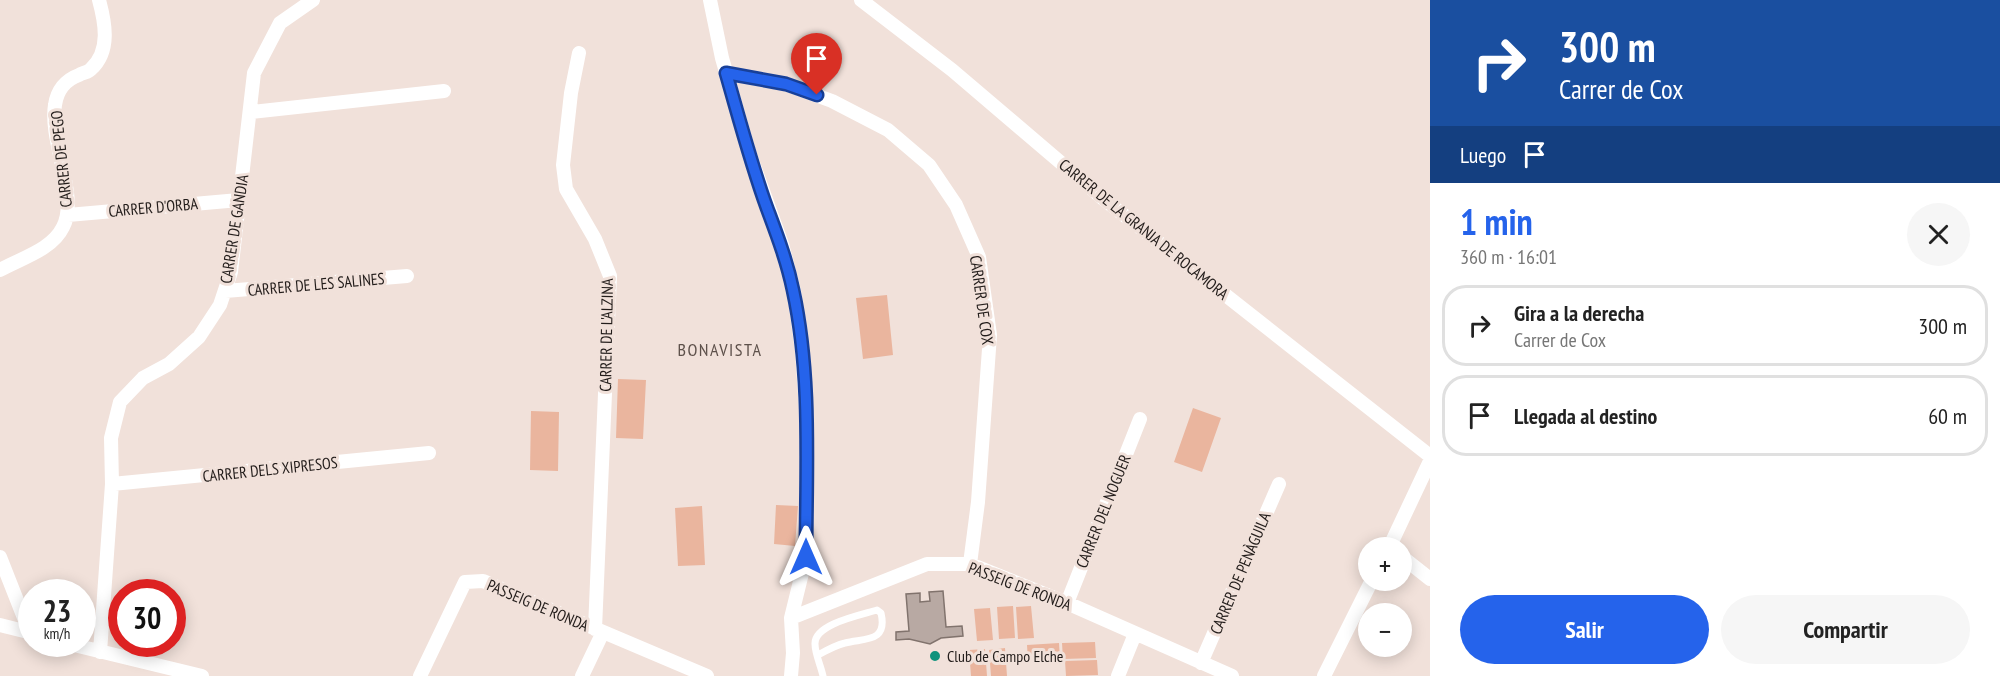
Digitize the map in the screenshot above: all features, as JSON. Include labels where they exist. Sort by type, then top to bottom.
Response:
[{"type":"street","name":"CARRER DE PEGO","points":[[0,270],[51,244],[63,228],[69,206],[53,121],[55,103],[60,88],[71,78],[91,70],[101,54],[106,29],[99,0]]},
{"type":"street","name":"CARRER DE GANDIA","points":[[100,652],[111,484],[111,438],[120,402],[142,378],[169,364],[199,336],[220,305],[231,272],[254,73],[280,23],[313,0]]},
{"type":"street","points":[[710,0],[726,73],[756,174],[782,244],[794,291],[802,351],[807,423],[806,557],[791,618],[793,653],[791,676]]},
{"type":"street","name":"CARRER DE LA GRANJA DE ROCAMORA","points":[[861,0],[952,70],[1101,197],[1430,456]]},
{"type":"street","name":"CARRER DE L'ALZINA","points":[[579,53],[571,93],[563,165],[566,189],[596,239],[610,276],[599,631],[582,676]]},
{"type":"street","name":"CARRER DE COX","points":[[726,73],[786,84],[832,100],[888,130],[929,165],[956,205],[979,257],[990,335],[978,502],[970,564]]},
{"type":"street","points":[[251,112],[444,91]]},
{"type":"street","name":"CARRER D'ORBA","points":[[68,214],[239,200]]},
{"type":"street","name":"CARRER DE LES SALINES","points":[[225,291],[407,276]]},
{"type":"street","name":"CARRER DEL NOGUER","points":[[1067,603],[1140,419]]},
{"type":"street","name":"CARRER DELS XIPRESOS","points":[[111,484],[429,453]]},
{"type":"street","points":[[1395,537],[1430,461]]},
{"type":"street","name":"CARRER DE PENÀGUILA","points":[[1201,663],[1279,483]]},
{"type":"street","points":[[0,557],[18,603]]},
{"type":"street","name":"PASSEIG DE RONDA","points":[[791,618],[927,564],[970,564],[1067,603],[1232,676]]},
{"type":"street","points":[[1412,565],[1430,579]]},
{"type":"street","name":"PASSEIG DE RONDA","points":[[420,676],[465,582],[483,581],[707,676]]},
{"type":"street","points":[[1324,676],[1366,591]]},
{"type":"street","points":[[0,624],[18,629]]},
{"type":"street","points":[[1118,676],[1135,634]]},
{"type":"street","points":[[96,651],[202,676]]},
{"type":"lane","points":[[818,654],[844,643],[876,636],[881,630],[883,620],[881,613],[877,610],[825,627],[817,633],[814,642],[823,676]]},
{"type":"shaded area","points":[[887,295],[893,355],[863,359],[856,298]]},
{"type":"shaded area","points":[[618,379],[646,380],[643,439],[616,438]]},
{"type":"shaded area","points":[[1193,408],[1221,418],[1202,472],[1174,462]]},
{"type":"shaded area","points":[[531,411],[559,412],[558,471],[530,470]]},
{"type":"shaded area","points":[[776,505],[798,506],[795,546],[774,544]]},
{"type":"shaded area","points":[[702,506],[705,565],[678,566],[675,508]]},
{"type":"shaded area","points":[[1013,606],[1015,638],[999,639],[997,607]]},
{"type":"shaded area","points":[[1031,606],[1034,638],[1018,639],[1016,607]]},
{"type":"shaded area","points":[[990,608],[993,640],[977,641],[974,609]]},
{"type":"shaded area","points":[[1095,642],[1096,658],[1063,659],[1062,643]]},
{"type":"shaded area","points":[[1059,643],[1060,659],[1028,661],[1027,645]]},
{"type":"shaded area","points":[[1005,648],[1007,676],[991,676],[989,650]]},
{"type":"shaded area","points":[[985,649],[987,676],[971,676],[969,650]]},
{"type":"shaded area","points":[[1097,660],[1098,675],[1066,676],[1065,661]]},
{"type":"building","points":[[943,591],[946,627],[962,626],[963,636],[941,638],[930,644],[909,639],[896,640],[896,632],[909,631],[906,594],[920,593],[920,602],[930,601],[929,592]]},
{"type":"place","name":"Club de Campo Elche","points":[[935,656]]},
{"type":"district","name":"BONAVISTA","points":[[720,350]]},
{"type":"route","points":[[806,557],[807,423],[802,351],[794,291],[782,244],[767,208],[726,73],[786,84],[817,95]]}]
